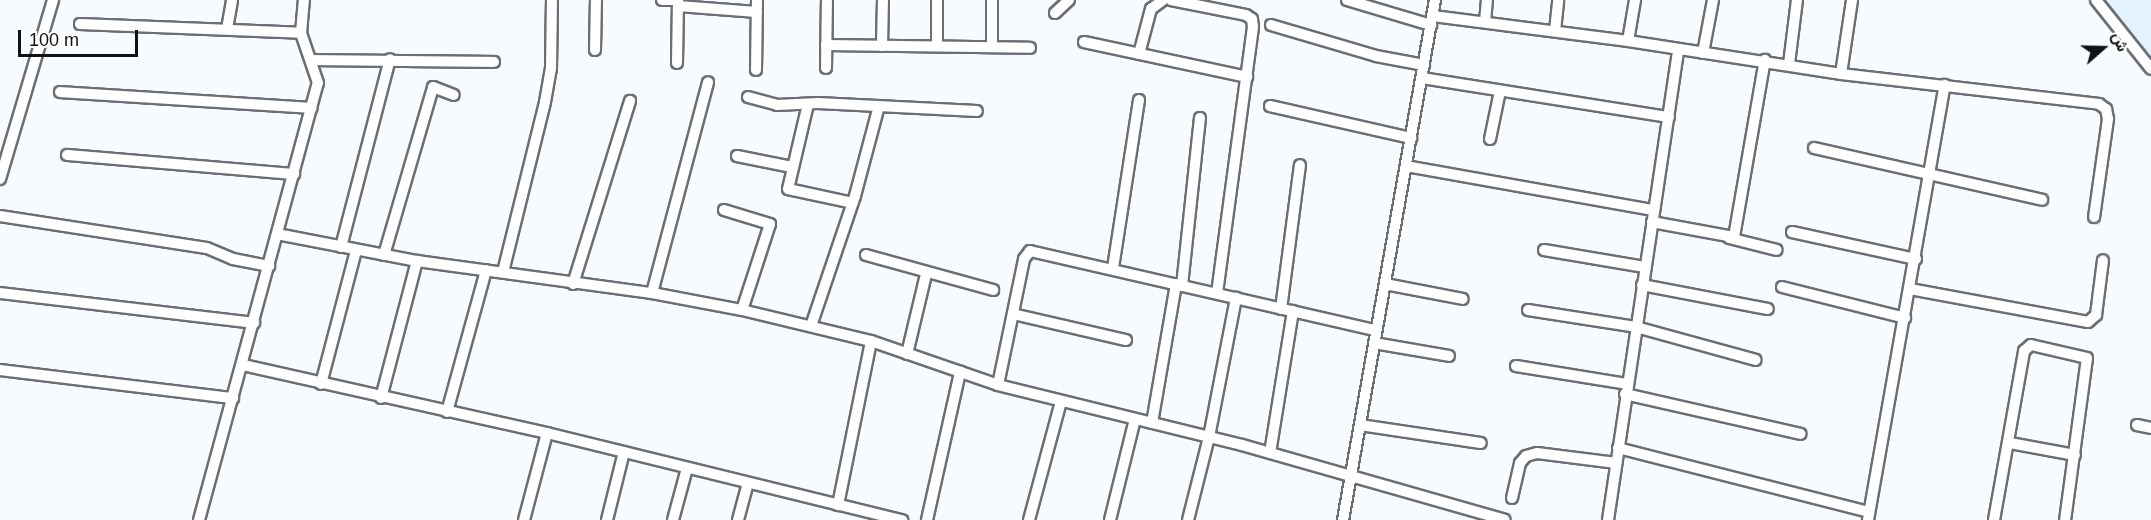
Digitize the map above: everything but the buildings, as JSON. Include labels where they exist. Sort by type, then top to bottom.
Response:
[{"type":"street","points":[[0,179],[53,0]]},
{"type":"street","points":[[227,29],[232,0]]},
{"type":"street","points":[[199,520],[243,365],[318,82],[302,33],[304,0]]},
{"type":"street","points":[[503,273],[547,91],[552,0]]},
{"type":"street","points":[[595,50],[596,0]]},
{"type":"street","points":[[662,0],[757,12]]},
{"type":"street","points":[[756,70],[757,0]]},
{"type":"street","points":[[826,68],[827,0]]},
{"type":"street","points":[[882,46],[883,0]]},
{"type":"street","points":[[937,0],[937,46]]},
{"type":"street","points":[[992,0],[992,47]]},
{"type":"street","points":[[1055,13],[1069,0]]},
{"type":"street","points":[[1139,54],[1151,9],[1163,0]]},
{"type":"street","points":[[1171,0],[1252,19],[1247,76],[1217,294]]},
{"type":"street","points":[[1347,0],[1432,20],[1485,22],[1765,60],[1841,74],[2089,102],[2106,109],[2108,119],[2094,218]]},
{"type":"street","points":[[1343,520],[1435,0]]},
{"type":"street","points":[[1485,22],[1487,0]]},
{"type":"street","points":[[1555,31],[1558,0]]},
{"type":"street","points":[[1628,41],[1635,0]]},
{"type":"street","points":[[1704,53],[1713,0]]},
{"type":"street","points":[[1789,64],[1797,0]]},
{"type":"street","points":[[1841,74],[1852,0]]},
{"type":"street","points":[[2096,0],[2151,69]]},
{"type":"street","points":[[677,63],[678,2]]},
{"type":"street","points":[[80,24],[302,33]]},
{"type":"street","points":[[1271,25],[1377,56],[1424,65]]},
{"type":"street","points":[[1084,42],[1247,76]]},
{"type":"street","points":[[826,45],[1030,48]]},
{"type":"street","points":[[1608,520],[1678,49]]},
{"type":"street","points":[[312,60],[390,59],[494,62]]},
{"type":"street","points":[[341,247],[390,59]]},
{"type":"street","points":[[1728,238],[1737,231],[1765,60]]},
{"type":"street","points":[[1422,78],[1669,117]]},
{"type":"street","points":[[652,293],[708,82]]},
{"type":"street","points":[[1618,448],[1868,516],[1916,259],[1944,85]]},
{"type":"street","points":[[384,255],[433,87],[454,95]]},
{"type":"street","points":[[1490,139],[1500,91]]},
{"type":"street","points":[[60,92],[311,108]]},
{"type":"street","points":[[748,97],[777,105],[879,106],[977,111]]},
{"type":"street","points":[[1113,268],[1138,100]]},
{"type":"street","points":[[573,284],[630,101]]},
{"type":"street","points":[[808,104],[788,189],[794,194],[853,203]]},
{"type":"street","points":[[811,326],[853,203],[879,106]]},
{"type":"street","points":[[1270,106],[1411,138]]},
{"type":"street","points":[[1152,423],[1179,285],[1200,118]]},
{"type":"street","points":[[1814,148],[2042,200]]},
{"type":"street","points":[[67,154],[294,174]]},
{"type":"street","points":[[737,156],[792,167]]},
{"type":"street","points":[[1281,309],[1300,165]]},
{"type":"street","points":[[1406,166],[1654,210]]},
{"type":"street","points":[[724,210],[770,224],[742,310]]},
{"type":"street","points":[[0,216],[207,248],[233,259],[268,266]]},
{"type":"street","points":[[1652,222],[1777,250]]},
{"type":"street","points":[[1792,232],[1916,259]]},
{"type":"street","points":[[277,234],[417,261],[652,293],[811,326],[872,341],[998,385],[1352,475],[1473,516],[1505,520]]},
{"type":"street","points":[[321,384],[356,250]]},
{"type":"street","points":[[1544,250],[1645,267]]},
{"type":"street","points":[[998,385],[1024,259],[1030,251],[1113,268],[1376,330]]},
{"type":"street","points":[[866,255],[926,274],[993,290]]},
{"type":"street","points":[[1910,289],[2088,322],[2096,315],[2103,260]]},
{"type":"street","points":[[381,398],[417,261]]},
{"type":"street","points":[[447,412],[486,270]]},
{"type":"street","points":[[907,354],[926,274]]},
{"type":"street","points":[[1385,284],[1463,299]]},
{"type":"street","points":[[1642,285],[1768,309]]},
{"type":"street","points":[[1782,287],[1905,318]]},
{"type":"street","points":[[0,293],[254,323]]},
{"type":"street","points":[[1188,520],[1209,437],[1236,298]]},
{"type":"street","points":[[1528,310],[1636,327],[1756,360]]},
{"type":"street","points":[[1270,453],[1293,311]]},
{"type":"street","points":[[1013,314],[1126,340]]},
{"type":"street","points":[[838,505],[872,341]]},
{"type":"street","points":[[1374,343],[1449,356]]},
{"type":"street","points":[[1994,520],[2010,443],[2025,347],[2083,355],[2088,364],[2065,520]]},
{"type":"street","points":[[243,365],[381,398],[547,433],[902,520]]},
{"type":"street","points":[[1516,366],[1626,389],[1801,434]]},
{"type":"street","points":[[0,370],[233,398]]},
{"type":"street","points":[[927,520],[960,372]]},
{"type":"street","points":[[1029,520],[1061,400]]},
{"type":"street","points":[[1110,520],[1135,419]]},
{"type":"street","points":[[1360,425],[1481,443]]},
{"type":"street","points":[[2137,425],[2151,428]]},
{"type":"street","points":[[524,520],[547,433]]},
{"type":"street","points":[[2010,443],[2075,455]]},
{"type":"street","points":[[607,520],[624,452]]},
{"type":"street","points":[[1512,498],[1520,463],[1526,456],[1537,453],[1616,464]]},
{"type":"street","points":[[674,520],[687,468]]},
{"type":"street","points":[[738,520],[748,483]]},
{"type":"shaded area","points":[[2105,0],[2151,0],[2151,61],[2135,41]]}]
